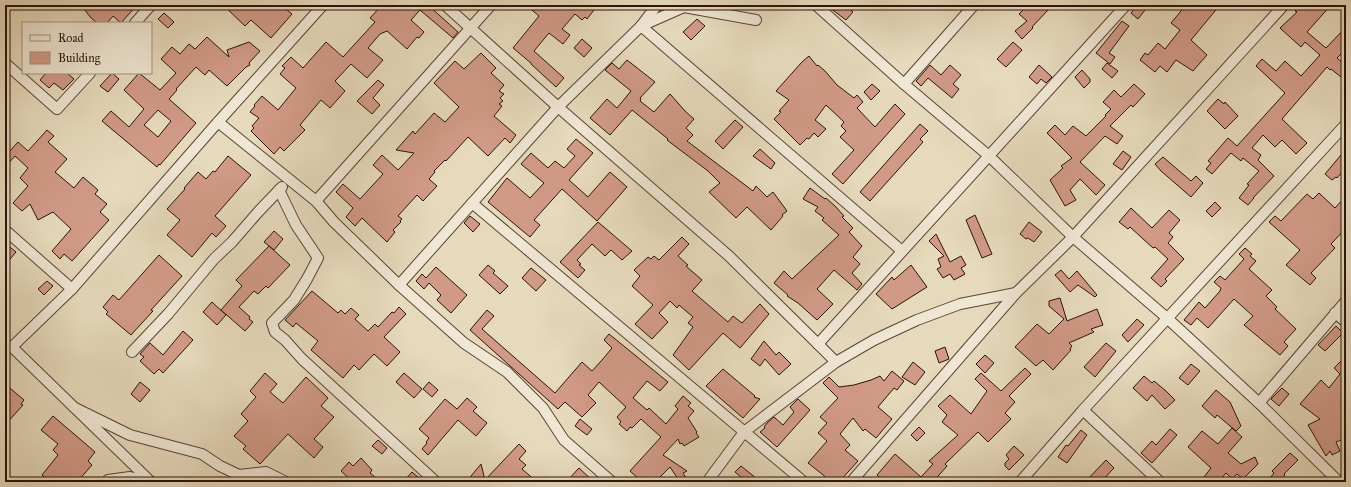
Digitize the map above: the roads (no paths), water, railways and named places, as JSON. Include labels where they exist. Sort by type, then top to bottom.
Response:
[{"type":"street","points":[[136,22],[151,5]]},
{"type":"street","points":[[151,482],[75,408],[8,347],[72,289],[323,5]]},
{"type":"street","points":[[445,5],[558,107],[729,256],[836,362]]},
{"type":"street","points":[[316,201],[491,5]]},
{"type":"street","points":[[399,285],[558,107],[642,26],[657,5]]},
{"type":"street","points":[[816,5],[904,84],[989,156],[1073,237],[1167,318],[1259,403],[1339,482]]},
{"type":"street","points":[[904,84],[974,5]]},
{"type":"street","points":[[818,344],[1126,5]]},
{"type":"street","points":[[851,482],[1016,293],[1073,237],[1284,5]]},
{"type":"street","points":[[642,26],[684,7],[756,20]]},
{"type":"street","points":[[642,26],[902,251]]},
{"type":"street","points":[[5,63],[57,109],[89,74]]},
{"type":"street","points":[[218,122],[316,201],[334,222],[399,285],[464,343],[507,372],[543,408],[564,440],[612,482]]},
{"type":"street","points":[[1020,482],[1083,410],[1346,124]]},
{"type":"street","points":[[132,352],[168,314],[214,259],[232,242],[289,180]]},
{"type":"street","points":[[279,190],[296,225],[318,258],[294,300],[272,323],[275,332],[285,340],[302,360],[436,482]]},
{"type":"street","points":[[472,203],[804,482]]},
{"type":"street","points":[[5,230],[72,289]]},
{"type":"street","points":[[707,482],[744,432],[836,362],[874,340],[917,320],[960,304],[1016,293]]},
{"type":"street","points":[[1259,403],[1346,301]]},
{"type":"street","points":[[1335,313],[1346,322]]},
{"type":"street","points":[[75,408],[130,435],[202,454],[220,466],[239,475],[266,472],[286,482]]},
{"type":"street","points":[[1083,410],[1160,482]]},
{"type":"street","points":[[106,482],[108,480],[130,477],[151,482]]}]
